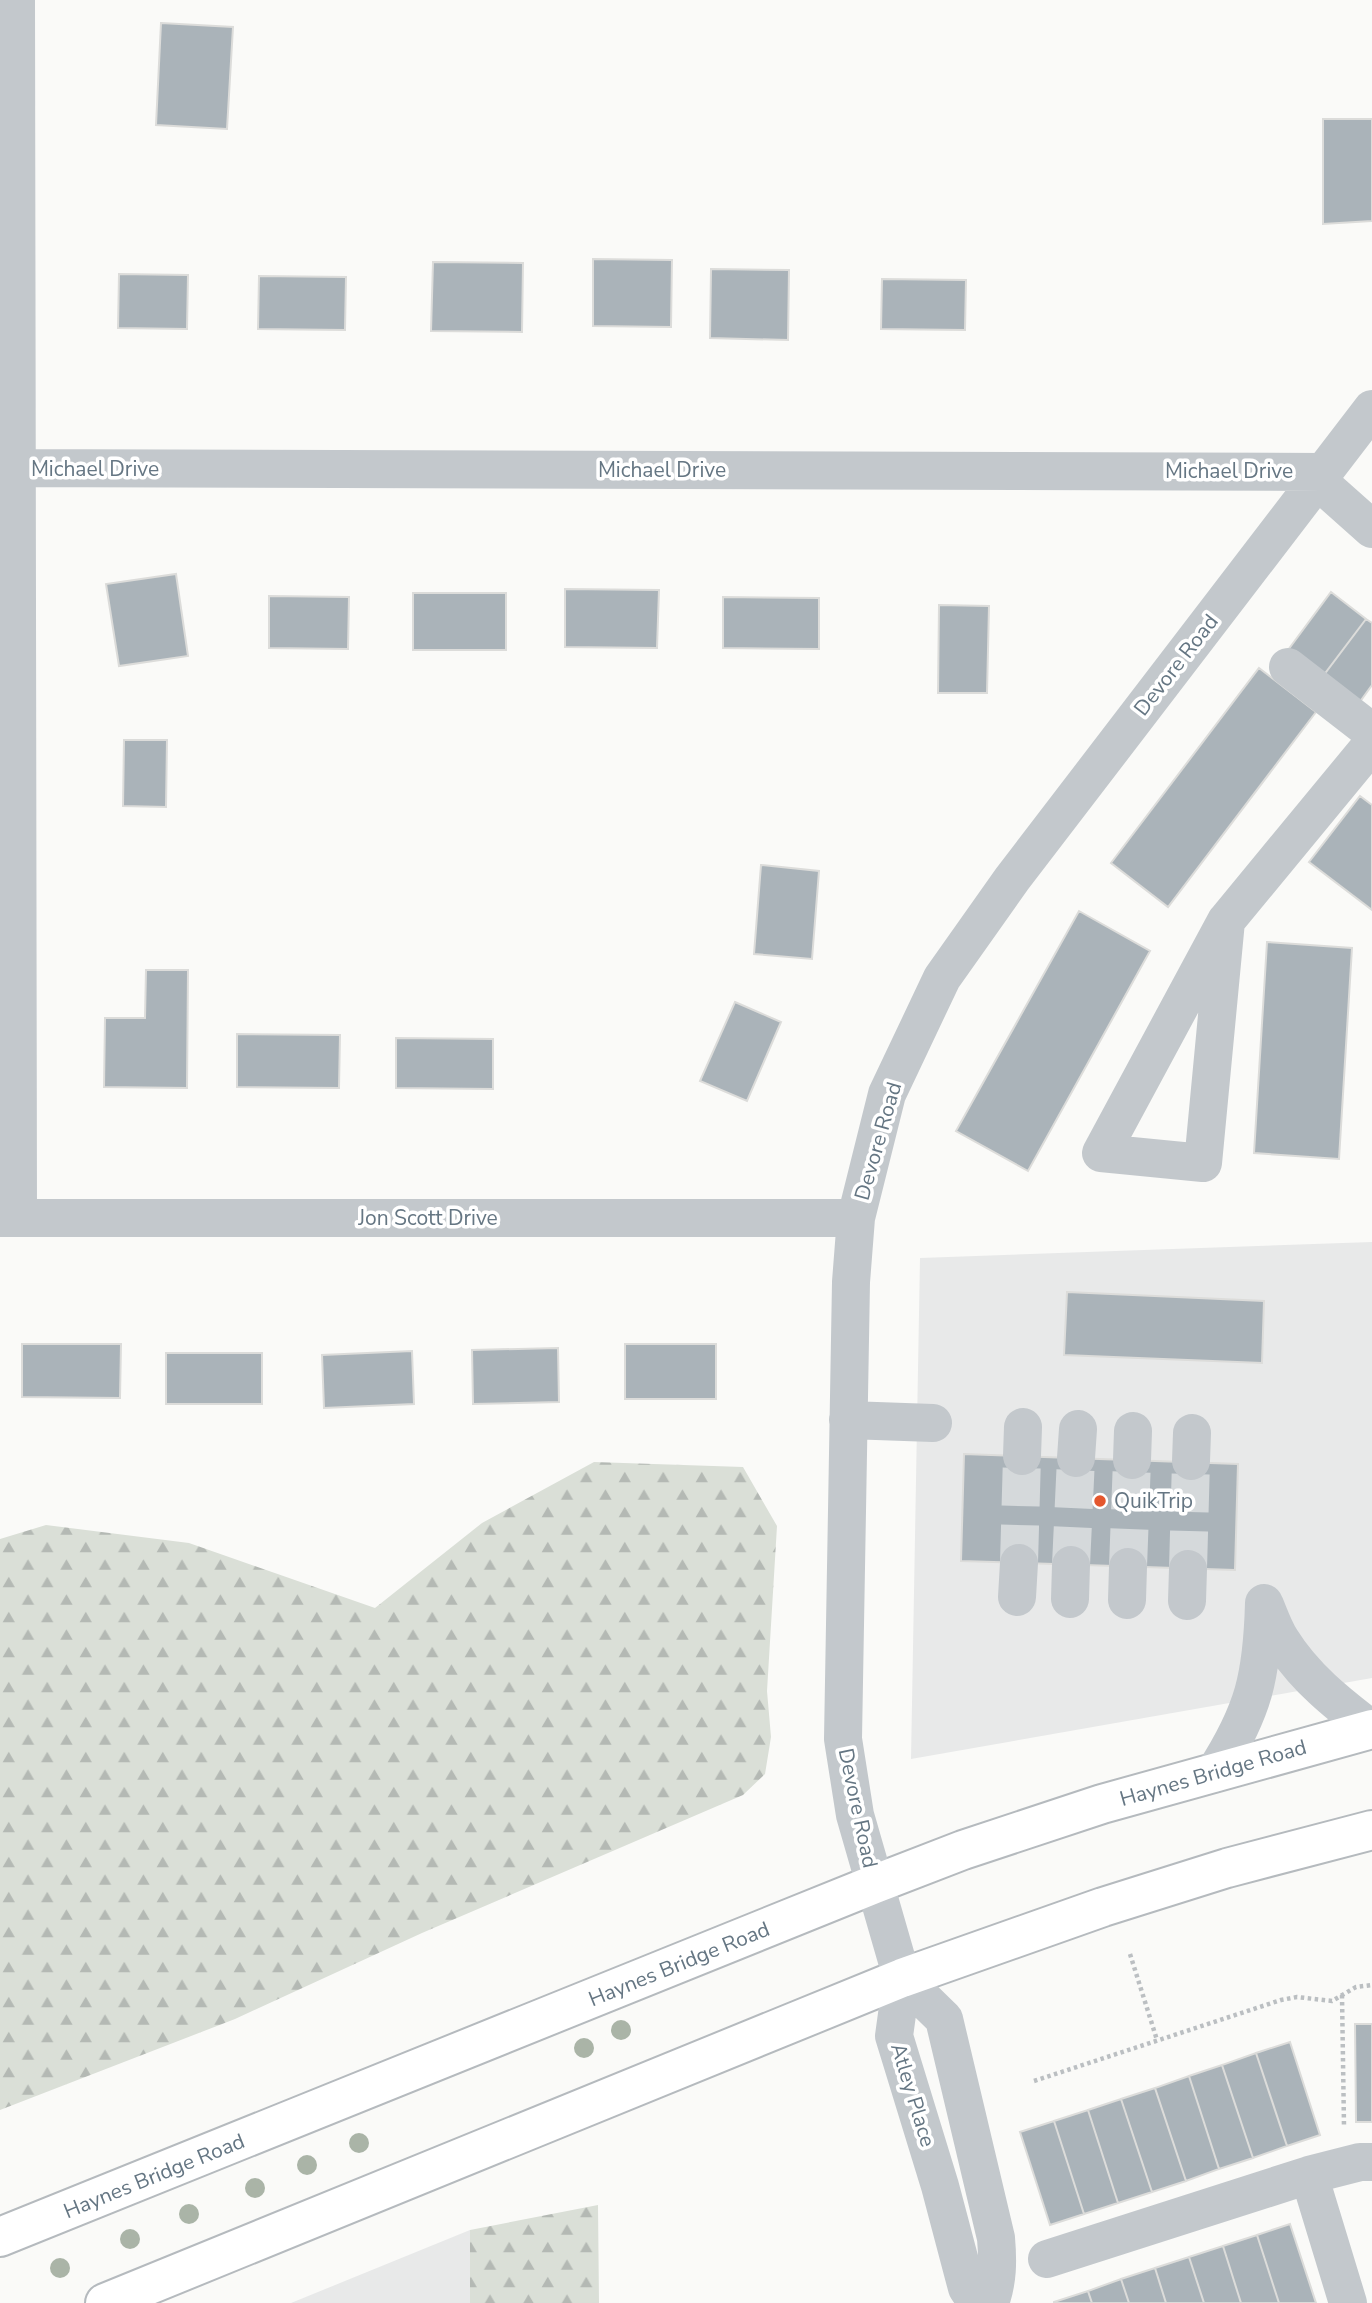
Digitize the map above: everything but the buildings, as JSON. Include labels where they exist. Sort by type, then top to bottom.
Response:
[{"type":"main road","name":"Haynes Bridge Road","points":[[0,2238],[963,1850],[1102,1804],[1371,1729]]},
{"type":"main road","points":[[105,2303],[902,1978],[1140,1895],[1227,1868],[1372,1830]]},
{"type":"street","points":[[9,1218],[8,468],[16,0]]},
{"type":"street","name":"Devore Road","points":[[902,1978],[855,1815],[843,1739],[851,1282],[856,1218],[887,1094],[942,978],[1012,878],[1372,409]]},
{"type":"street","name":"Michael Drive","points":[[8,468],[1321,476]]},
{"type":"street","points":[[1321,476],[1372,529]]},
{"type":"street","points":[[1289,667],[1372,732]]},
{"type":"street","points":[[1226,921],[1203,1163],[1101,1153],[1226,921],[1372,744]]},
{"type":"street","name":"Jon Scott Drive","points":[[9,1218],[856,1218]]},
{"type":"street","points":[[848,1420],[933,1423]]},
{"type":"street","points":[[1214,1773],[1234,1741],[1257,1684],[1263,1642],[1264,1603],[1280,1639],[1302,1670],[1333,1700],[1371,1729]]},
{"type":"street","points":[[902,1978],[944,2019],[994,2225],[998,2263],[996,2288],[990,2303]]},
{"type":"street","name":"Atley Place","points":[[902,1978],[894,2036],[967,2288],[977,2303]]},
{"type":"street","points":[[1046,2259],[1309,2175],[1361,2163]]},
{"type":"street","points":[[1309,2175],[1348,2303]]},
{"type":"street","points":[[946,2210],[986,2193]]},
{"type":"path","points":[[1130,1954],[1157,2039]]},
{"type":"path","points":[[1034,2081],[1281,2000],[1297,1997],[1332,2001],[1356,1987],[1372,1984]]},
{"type":"path","points":[[1342,1995],[1344,2128],[1361,2163]]},
{"type":"shaded area","points":[[1372,1242],[1372,1678],[911,1759],[920,1258]]},
{"type":"shaded area","points":[[470,2230],[470,2303],[291,2303]]},
{"type":"green space","points":[[594,1462],[743,1467],[777,1526],[767,1691],[771,1737],[765,1774],[743,1795],[422,1933],[235,2019],[0,2110],[0,1539],[46,1525],[189,1543],[375,1608],[482,1523]]},
{"type":"green space","points":[[598,2205],[599,2303],[470,2303],[470,2230]]},
{"type":"tunnel","points":[[1019,1563],[1022,1456]]},
{"type":"tunnel","points":[[1071,1565],[1076,1458]]},
{"type":"tunnel","points":[[1128,1567],[1132,1460]]},
{"type":"tunnel","points":[[1188,1569],[1191,1461]]},
{"type":"place","name":"QuikTrip","points":[[1100,1501]]}]
